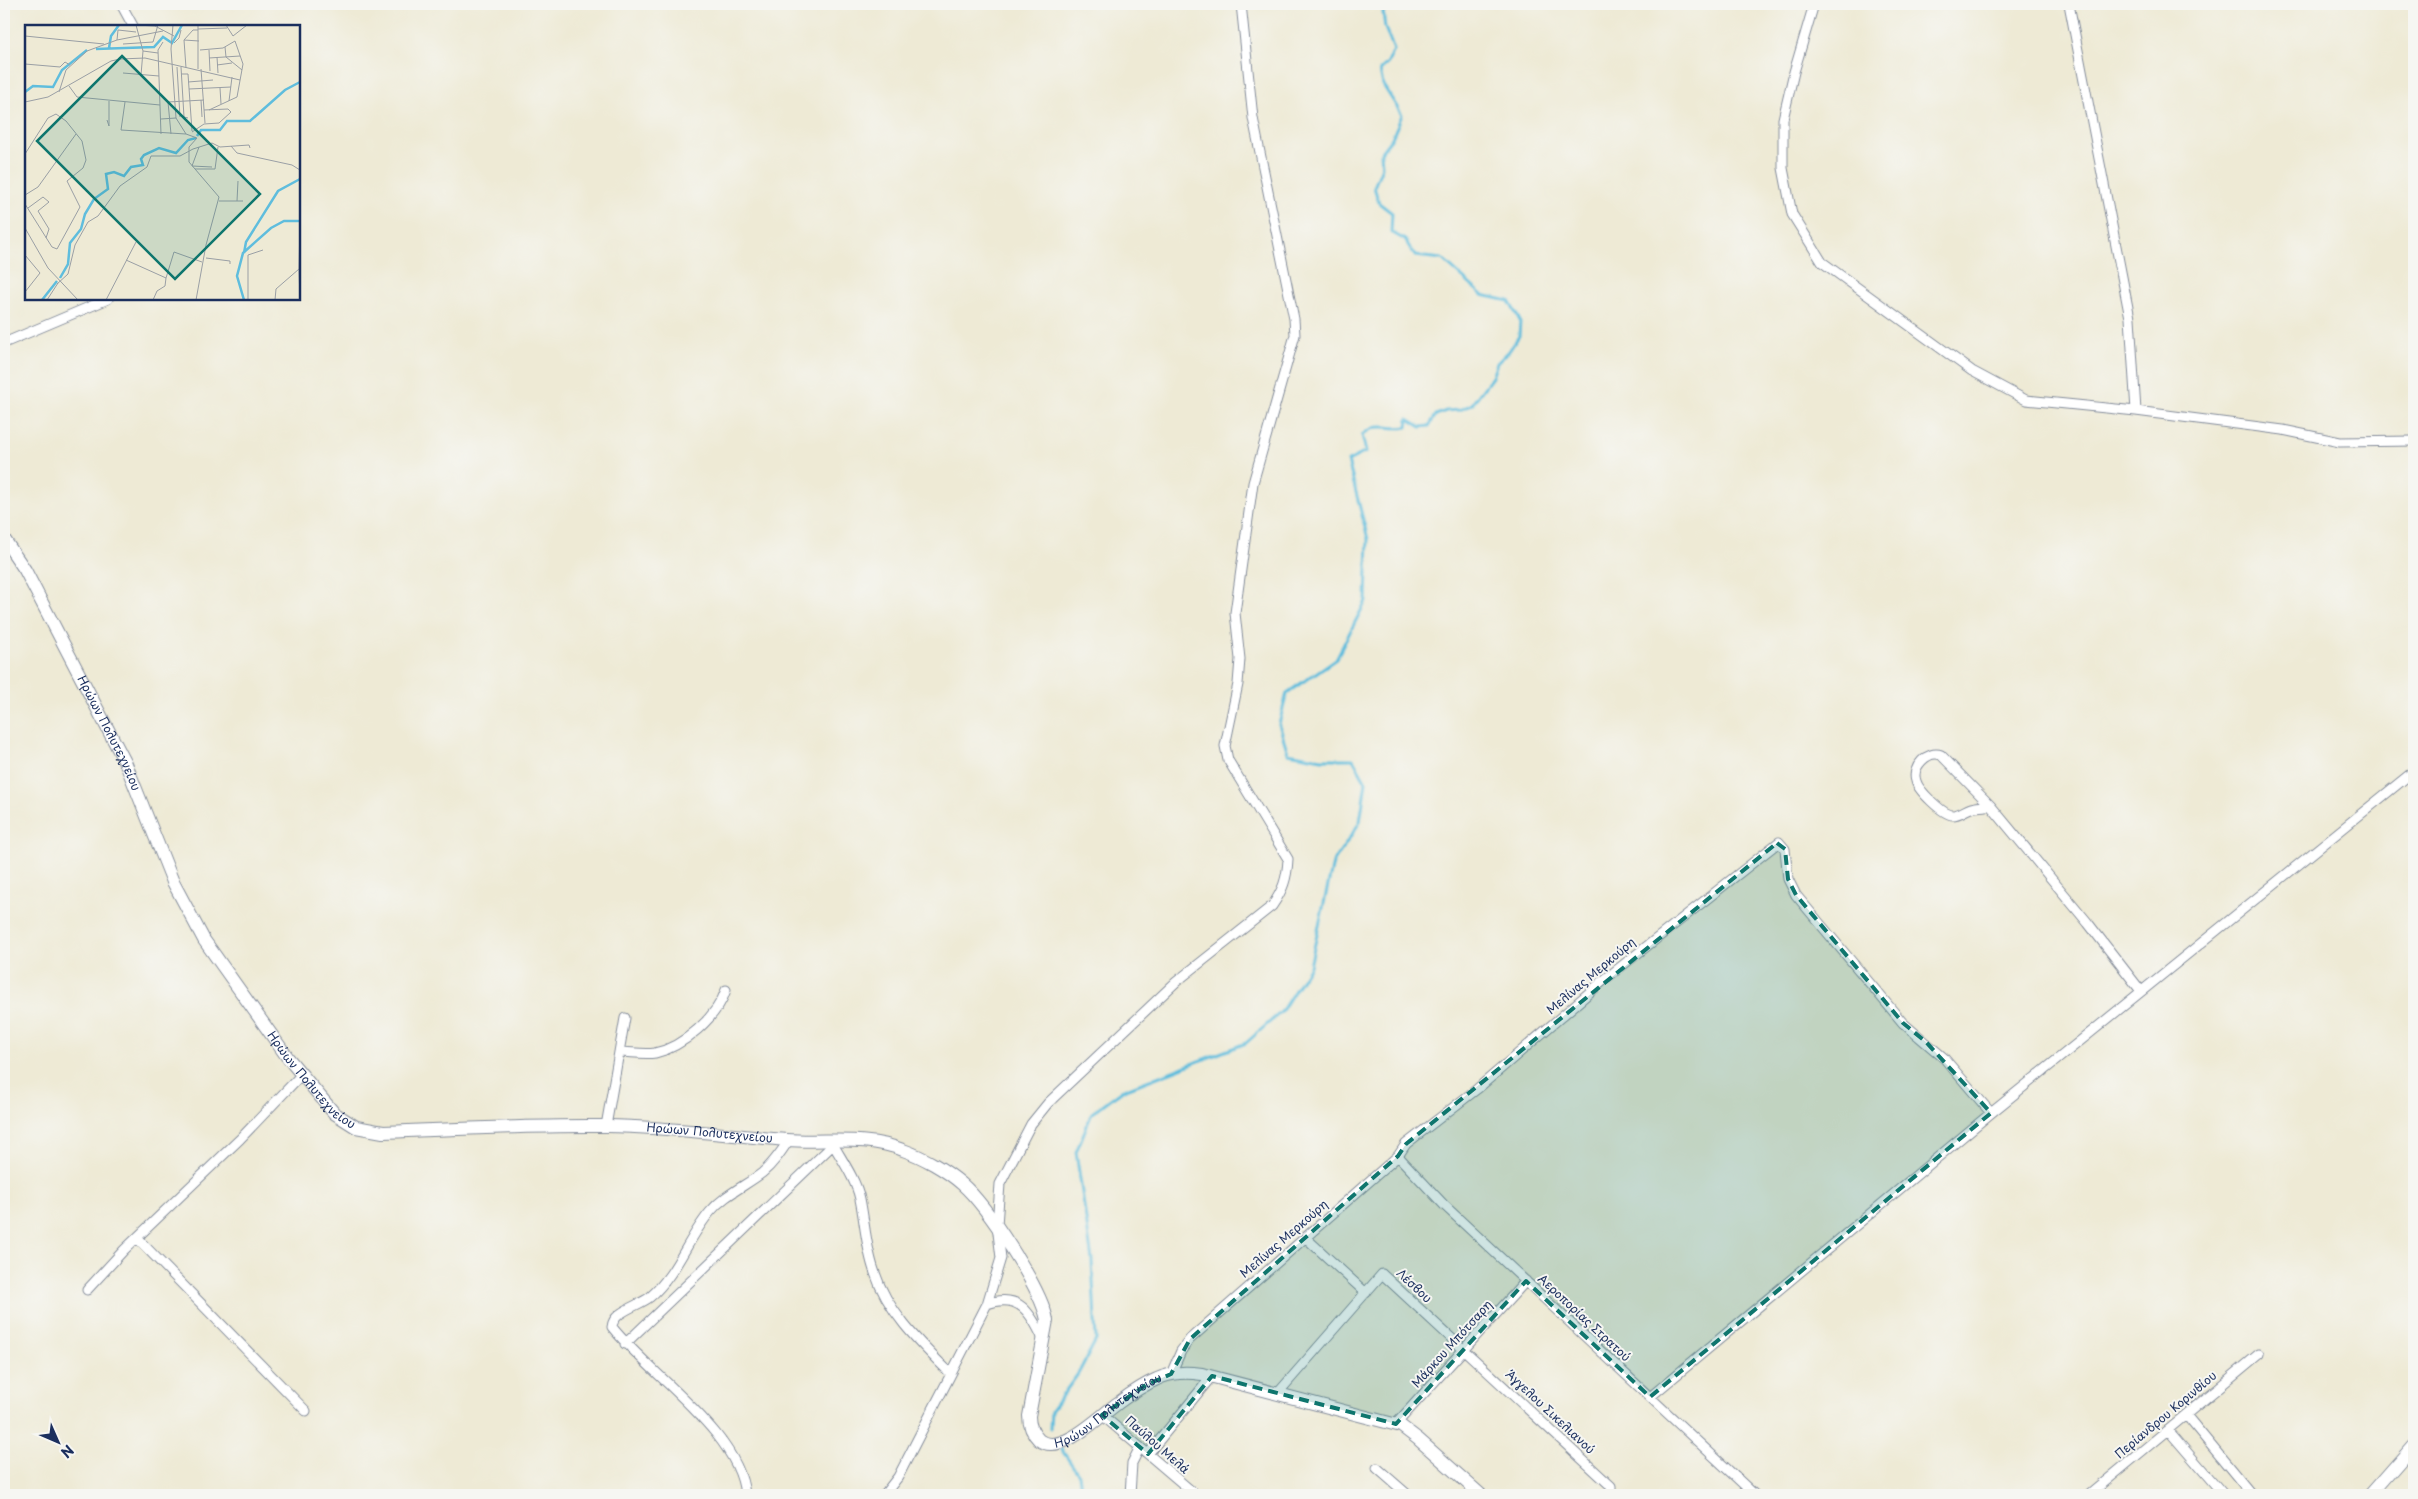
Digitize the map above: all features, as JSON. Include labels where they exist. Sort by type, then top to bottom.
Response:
[{"type":"street","points":[[121,4],[132,25]]},
{"type":"street","points":[[884,1495],[898,1477],[987,1304],[1001,1258],[996,1225],[1000,1184],[1017,1147],[1036,1117],[1048,1103],[1176,982],[1272,906],[1282,892],[1288,877],[1288,859],[1228,760],[1225,746],[1238,684],[1240,659],[1235,613],[1253,483],[1295,334],[1294,319],[1253,118],[1241,4]]},
{"type":"street","points":[[1814,4],[1794,72],[1784,120],[1784,168],[1792,214],[1822,262],[1972,371],[2026,400],[2136,411],[2283,430],[2340,442],[2414,441]]},
{"type":"street","points":[[2069,4],[2130,318],[2136,411]]},
{"type":"street","points":[[4,343],[106,300]]},
{"type":"street","name":"Ηρώων Πολυτεχνείου","points":[[4,539],[25,570],[126,764],[173,882],[204,940],[301,1075],[334,1113],[349,1124],[383,1132],[606,1126],[698,1131],[789,1140],[862,1141],[902,1149],[933,1165],[962,1184],[996,1225],[1032,1281],[1044,1306],[1047,1320],[1030,1410],[1030,1427],[1034,1434],[1043,1442],[1056,1444],[1070,1439],[1146,1385],[1171,1374],[1186,1372],[1212,1376],[1396,1424],[1418,1439],[1474,1493]]},
{"type":"street","points":[[1990,805],[1970,808],[1954,815],[1945,813],[1917,784],[1915,774],[1919,765],[1932,754],[1941,755],[1990,805],[2141,990]]},
{"type":"street","points":[[1650,1397],[2141,990],[2414,771]]},
{"type":"street","name":"Μελίνας Μερκούρη","points":[[1171,1374],[1181,1351],[1190,1339],[1306,1238],[1365,1183],[1398,1156],[1406,1144],[1477,1089],[1604,980],[1778,842],[1785,850],[1788,879],[1796,895],[1899,1018],[1944,1058],[1991,1113]]},
{"type":"street","points":[[619,1052],[654,1053],[692,1035],[721,1004],[726,990]]},
{"type":"street","points":[[606,1126],[625,1018]]},
{"type":"street","points":[[87,1290],[137,1238],[240,1139],[301,1075]]},
{"type":"street","points":[[745,1495],[744,1482],[735,1460],[709,1426],[625,1344],[612,1326],[614,1320],[651,1296],[669,1274],[697,1229],[711,1211],[729,1195],[762,1173],[779,1156],[789,1140]]},
{"type":"street","points":[[625,1344],[832,1141],[860,1197],[864,1231],[874,1273],[900,1319],[920,1343],[950,1373]]},
{"type":"street","name":"Αεροπορίας Στρατού","points":[[1398,1156],[1445,1206],[1755,1495]]},
{"type":"street","points":[[137,1238],[306,1411]]},
{"type":"street","points":[[1278,1393],[1366,1293],[1306,1238]]},
{"type":"street","name":"Λέσβου","points":[[1366,1293],[1382,1274],[1464,1349]]},
{"type":"street","name":"Μάρκου Μπότσαρη","points":[[1396,1424],[1526,1281]]},
{"type":"street","points":[[987,1304],[997,1300],[1014,1300],[1033,1318],[1044,1342]]},
{"type":"street","name":"Άγγελου Σικελιανού","points":[[1464,1349],[1611,1486],[1611,1495]]},
{"type":"street","name":"Περίανδρου Κορινθίου","points":[[2089,1495],[2259,1354]]},
{"type":"street","points":[[1148,1454],[1212,1376]]},
{"type":"street","name":"Παύλου Μελά","points":[[1102,1415],[1196,1495]]},
{"type":"street","points":[[2186,1415],[2252,1495]]},
{"type":"street","points":[[2168,1430],[2224,1495]]},
{"type":"street","points":[[2370,1495],[2414,1445]]},
{"type":"street","points":[[1130,1495],[1132,1463],[1140,1447]]},
{"type":"street","points":[[1377,1468],[1408,1495]]},
{"type":"highlighted area","points":[[1777,843],[1785,849],[1788,879],[1796,895],[1903,1023],[1926,1042],[1991,1113],[1650,1397],[1526,1281],[1396,1424],[1212,1376],[1148,1454],[1102,1415],[1146,1385],[1171,1374],[1190,1339],[1398,1156],[1406,1144]]},
{"type":"waterway","points":[[1050,1428],[1051,1411],[1078,1374],[1096,1340],[1092,1260],[1076,1152],[1092,1113],[1121,1091],[1246,1043],[1281,1012],[1310,966],[1333,863],[1360,822],[1366,782],[1353,759],[1322,759],[1288,753],[1279,724],[1287,693],[1336,659],[1366,601],[1368,539],[1348,461],[1366,452],[1362,435],[1374,428],[1407,427],[1408,419],[1421,427],[1429,426],[1436,415],[1446,411],[1460,410],[1472,404],[1492,377],[1497,363],[1509,351],[1519,336],[1520,321],[1509,301],[1482,295],[1442,259],[1415,256],[1405,240],[1391,232],[1392,213],[1379,203],[1374,187],[1382,167],[1381,152],[1392,138],[1402,115],[1383,85],[1380,70],[1388,63],[1394,50],[1385,28],[1383,12],[1393,4]]},
{"type":"waterway","points":[[1061,1449],[1079,1475],[1082,1495]]}]
